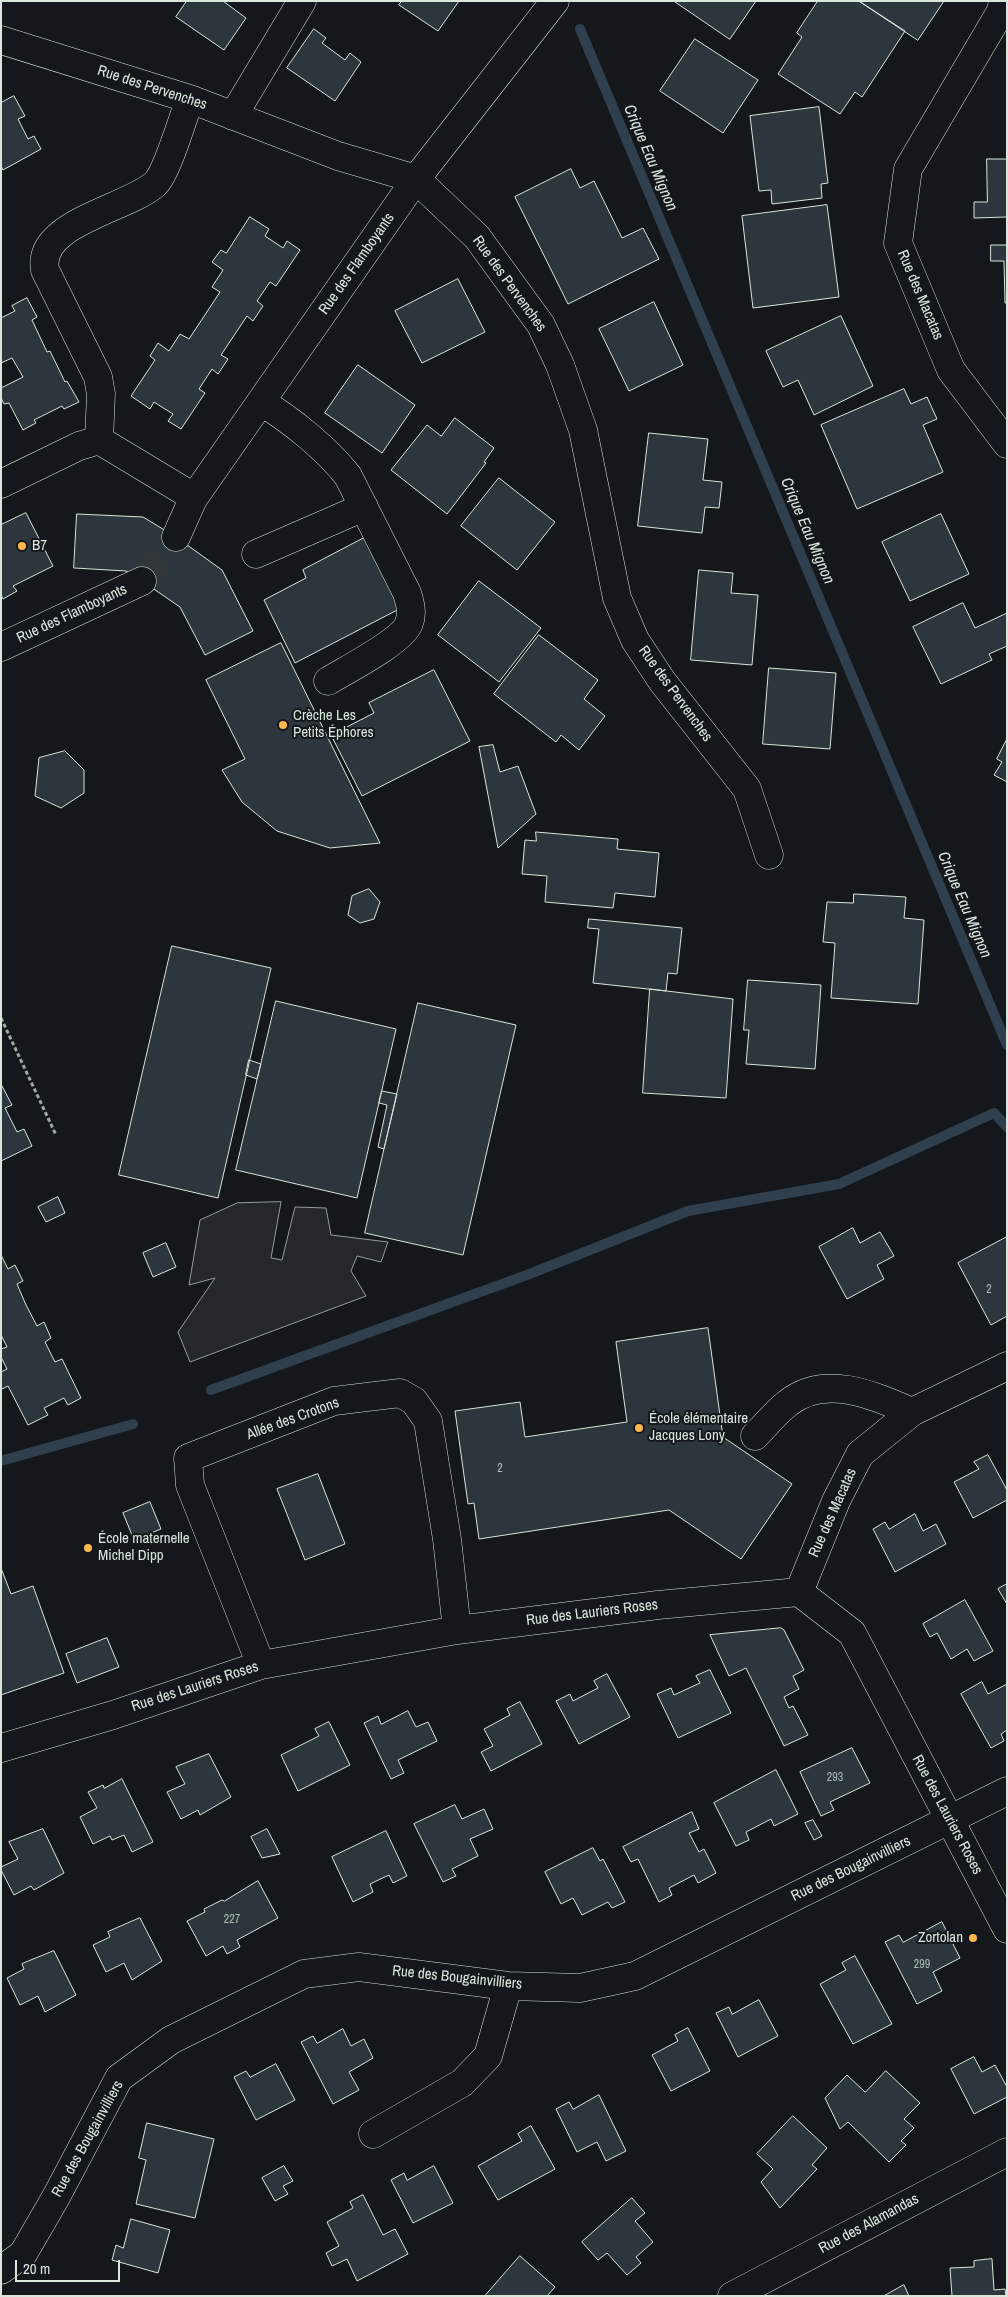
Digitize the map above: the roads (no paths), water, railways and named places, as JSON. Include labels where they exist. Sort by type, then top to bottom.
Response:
[{"type":"street","points":[[233,116],[302,1]]},
{"type":"street","name":"Rue des Flamboyants","points":[[176,537],[193,499],[416,179],[555,1]]},
{"type":"street","name":"Rue des Macatas","points":[[1003,1],[1001,11],[908,169],[898,243],[951,370],[1006,446]]},
{"type":"street","name":"Rue des Pervenches","points":[[1,40],[190,99],[338,156],[416,179],[478,237],[541,325],[560,365],[583,430],[617,598],[635,640],[662,681],[747,789],[769,855]]},
{"type":"street","points":[[99,440],[101,394],[98,377],[45,270],[43,259],[47,249],[59,234],[156,183],[190,99]]},
{"type":"street","points":[[261,402],[276,411],[337,462],[348,476],[407,593],[411,609],[409,624],[400,637],[328,681]]},
{"type":"street","points":[[1,484],[78,446],[99,440],[182,490],[193,499]]},
{"type":"street","points":[[256,554],[364,507]]},
{"type":"street","name":"Rue des Flamboyants","points":[[1,647],[142,581]]},
{"type":"street","name":"Rue des Macatas","points":[[799,1592],[836,1500],[860,1454],[912,1412],[1007,1366]]},
{"type":"street","points":[[755,1436],[789,1402],[812,1392],[843,1389],[871,1394],[912,1412]]},
{"type":"street","name":"Allée des Crotons","points":[[261,1665],[190,1484],[188,1458],[334,1401],[400,1393],[414,1401],[428,1421],[447,1539],[457,1630]]},
{"type":"street","name":"Rue des Lauriers Roses","points":[[1,1748],[112,1715],[261,1665],[457,1630],[658,1605],[799,1592],[852,1633],[1007,1929]]},
{"type":"street","name":"Rue des Bougainvilliers","points":[[1,2270],[23,2254],[56,2197],[119,2078],[171,2040],[304,1974],[359,1967],[508,1986],[580,1988],[635,1976],[1007,1792]]},
{"type":"street","points":[[373,2134],[462,2083],[488,2056],[508,1986]]},
{"type":"street","name":"Rue des Alamandas","points":[[732,2296],[1007,2152]]},
{"type":"waterway","name":"Crique Eau Mignon","points":[[580,29],[1007,1045]]},
{"type":"waterway","points":[[211,1390],[527,1275],[688,1211],[839,1184],[994,1113],[1007,1127]]},
{"type":"waterway","points":[[1,1461],[133,1424]]},
{"type":"tunnel","points":[[142,581],[176,537]]},
{"type":"place","name":"B7","points":[[22,546]]},
{"type":"place","name":"Crèche Les Petits Éphores","points":[[283,725]]},
{"type":"place","name":"École élémentaire Jacques Lony","points":[[639,1428]]},
{"type":"place","name":"École maternelle Michel Dipp","points":[[88,1548]]},
{"type":"place","name":"Zortolan","points":[[973,1938]]}]
